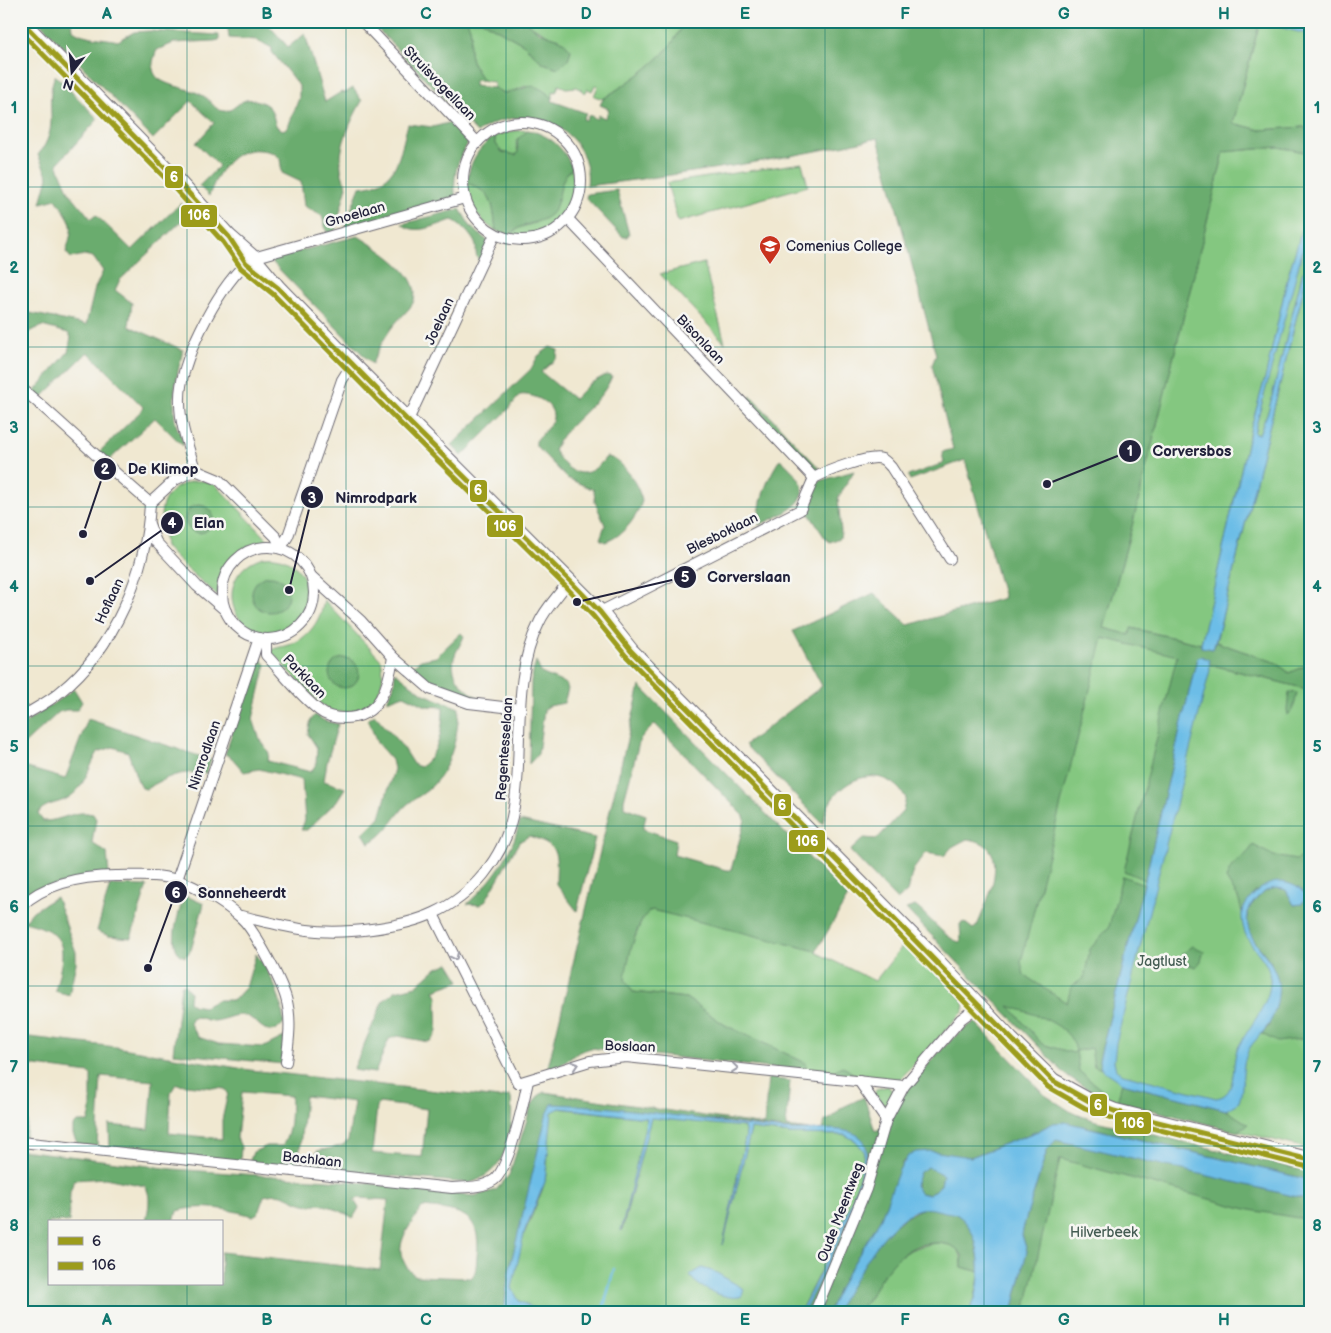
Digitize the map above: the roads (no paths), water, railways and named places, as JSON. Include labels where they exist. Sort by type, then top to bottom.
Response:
[{"type":"street","points":[[21,21],[171,174],[249,260],[569,580],[600,612],[631,650],[980,1005],[1040,1070],[1068,1091],[1089,1102],[1114,1111],[1310,1160]]},
{"type":"street","name":"Struisvogellaan","points":[[362,21],[477,142]]},
{"type":"street","points":[[521,121],[545,127],[566,140],[575,154],[580,170],[581,186],[578,200],[568,219],[552,232],[534,239],[514,240],[495,234],[482,224],[471,212],[465,198],[462,183],[464,168],[469,154],[477,142],[490,131],[505,124],[521,121]]},
{"type":"street","name":"Gnoelaan","points":[[249,260],[465,198]]},
{"type":"street","name":"Bisonlaan","points":[[568,219],[814,478]]},
{"type":"street","name":"Joelaan","points":[[405,418],[411,414],[495,234]]},
{"type":"street","points":[[195,470],[180,402],[184,371],[210,310],[224,288],[249,260]]},
{"type":"street","points":[[281,548],[288,536],[342,380],[352,364]]},
{"type":"street","points":[[21,388],[72,431],[118,476],[150,503],[175,480],[195,470],[219,480],[276,537],[281,548]]},
{"type":"street","points":[[814,478],[872,458],[883,459],[891,467],[950,559]]},
{"type":"street","name":"Blesboklaan","points":[[600,612],[800,510],[814,478]]},
{"type":"street","name":"Hoflaan","points":[[21,717],[60,693],[84,670],[102,646],[137,573],[149,524],[150,503]]},
{"type":"street","points":[[149,524],[156,542],[197,586],[226,611],[234,624],[245,633],[263,639],[288,634],[306,620],[313,607],[315,592],[312,577]]},
{"type":"street","points":[[226,611],[222,594],[224,577],[233,562],[246,551],[263,546],[281,548],[303,562],[312,577],[361,621],[393,657],[430,689],[468,703],[521,709]]},
{"type":"street","name":"Regentesselaan","points":[[241,916],[308,930],[345,931],[378,928],[433,914],[478,881],[500,850],[512,818],[518,782],[524,673],[530,648],[539,623],[569,580]]},
{"type":"street","name":"Parklaan","points":[[263,639],[266,655],[320,712],[336,718],[362,714],[379,702],[390,680],[393,657]]},
{"type":"street","name":"Nimrodlaan","points":[[176,880],[263,639]]},
{"type":"street","points":[[21,906],[33,895],[54,885],[90,876],[149,876],[176,880],[202,892],[241,916],[262,948],[286,998],[289,1034],[286,1062]]},
{"type":"street","points":[[433,914],[518,1084],[528,1081]]},
{"type":"street","name":"Oude Meentweg","points":[[815,1312],[866,1189],[886,1120],[904,1086],[961,1019],[980,1005]]},
{"type":"street","name":"Boslaan","points":[[528,1081],[590,1061],[626,1057],[904,1086]]},
{"type":"street","name":"Bachlaan","points":[[21,1142],[452,1188],[483,1186],[496,1180],[512,1145],[528,1081]]},
{"type":"street","points":[[860,1081],[886,1120]]},
{"type":"water","points":[[1260,21],[1310,21],[1310,35],[1260,22]]},
{"type":"water","points":[[1310,203],[1310,264],[1308,240],[1306,238],[1254,433],[1259,434],[1269,409],[1303,271],[1310,271],[1310,281],[1305,283],[1218,633],[1213,649],[1201,647],[1250,431],[1266,375],[1288,276]]},
{"type":"water","points":[[1201,656],[1209,660],[1210,670],[1116,1043],[1114,1061],[1116,1070],[1123,1074],[1216,1098],[1228,1092],[1231,1086],[1237,1050],[1264,1005],[1270,986],[1268,968],[1245,933],[1242,911],[1250,898],[1268,885],[1282,882],[1297,887],[1306,896],[1302,904],[1294,905],[1286,890],[1279,888],[1263,893],[1247,912],[1247,923],[1250,932],[1269,960],[1277,977],[1278,997],[1270,1023],[1246,1055],[1239,1102],[1226,1110],[1122,1083],[1101,1069],[1099,1060],[1145,880],[1197,658]]},
{"type":"water","points":[[552,1104],[640,1111],[785,1130],[842,1130],[860,1137],[866,1147],[866,1162],[862,1182],[844,1230],[803,1312],[800,1312],[839,1232],[856,1188],[862,1168],[864,1151],[856,1141],[845,1135],[791,1134],[751,1129],[723,1245],[746,1135],[744,1127],[651,1118],[621,1231],[647,1118],[560,1108],[552,1112],[545,1182],[525,1230],[512,1288],[519,1301],[541,1312],[504,1312],[509,1271],[546,1117]]},
{"type":"water","points":[[1065,1122],[1310,1180],[1310,1200],[1056,1140],[1047,1150],[1024,1225],[1022,1235],[1027,1251],[1012,1312],[969,1312],[974,1302],[979,1276],[977,1248],[973,1235],[967,1224],[959,1216],[953,1213],[926,1208],[912,1212],[889,1231],[869,1257],[835,1312],[828,1312],[844,1279],[881,1218],[899,1170],[908,1156],[916,1152],[931,1151],[971,1157],[1038,1131],[1053,1123]],"holes":[[[928,1167],[943,1175],[941,1185],[929,1195],[920,1193],[915,1185],[920,1172]]]},
{"type":"water","points":[[702,1268],[715,1272],[744,1289],[742,1296],[730,1297],[714,1293],[699,1285],[690,1275]]},
{"type":"waterway","points":[[604,1306],[614,1269]]},
{"type":"place","name":"Comenius College","points":[[770,265]]},
{"type":"place","name":"Corversbos","points":[[1047,484]]},
{"type":"place","name":"De Klimop","points":[[83,534]]},
{"type":"place","name":"Elan","points":[[90,581]]},
{"type":"place","name":"Nimrodpark","points":[[289,590]]},
{"type":"place","name":"Corverslaan","points":[[577,602]]},
{"type":"place","name":"Sonneheerdt","points":[[148,968]]},
{"type":"park label","name":"Jagtlust","points":[[1162,961]]},
{"type":"park label","name":"Hilverbeek","points":[[1104,1232]]}]
